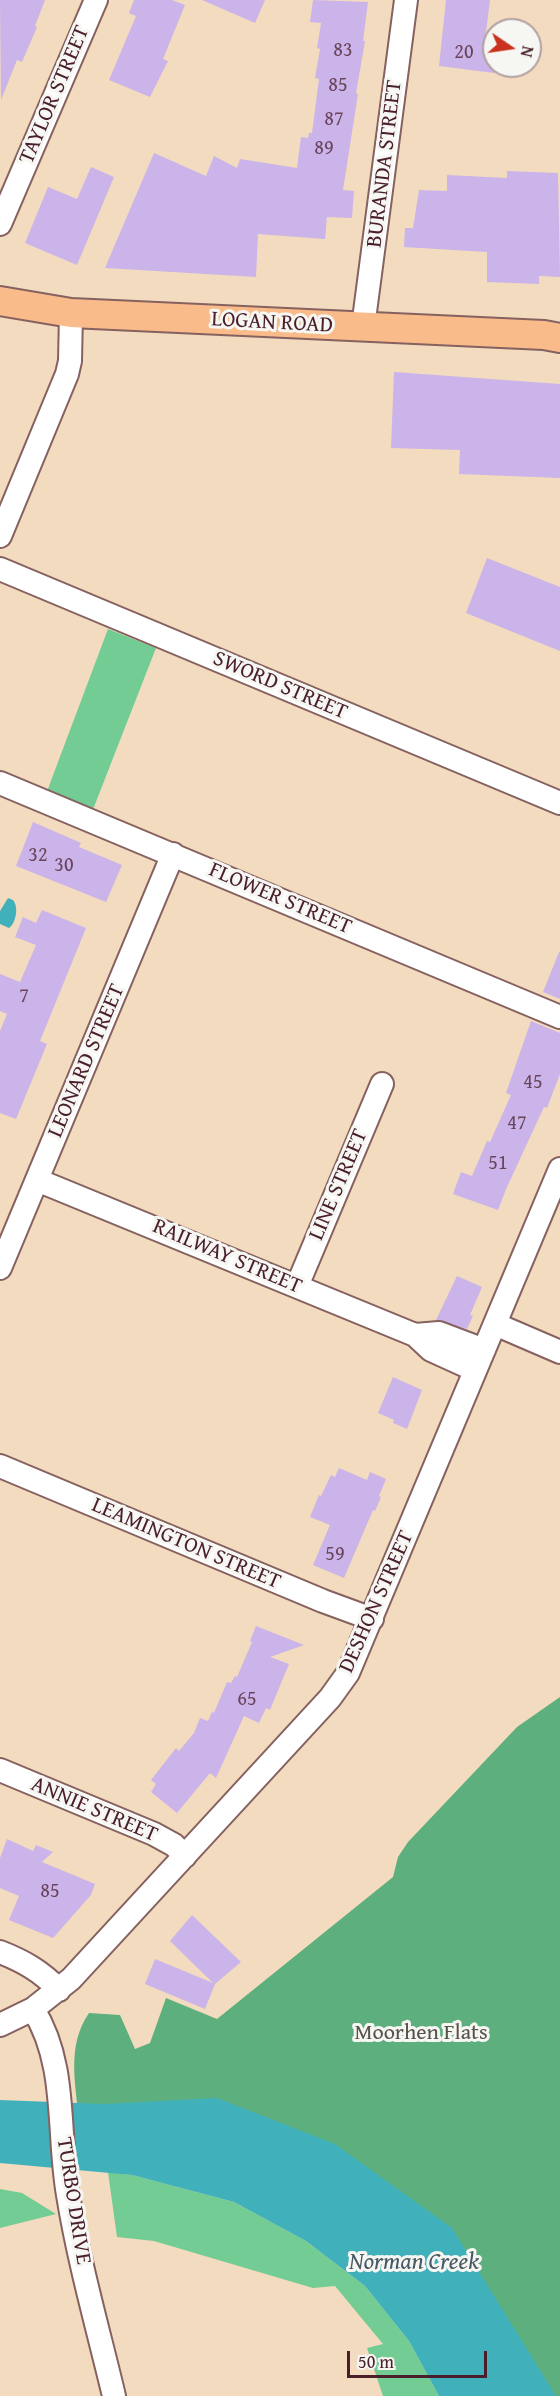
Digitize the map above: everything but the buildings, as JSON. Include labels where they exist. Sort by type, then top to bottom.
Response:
[{"type":"main road","name":"LOGAN ROAD","points":[[0,301],[71,313],[555,336]]},
{"type":"street","name":"TAYLOR STREET","points":[[0,224],[96,0]]},
{"type":"street","name":"BURANDA STREET","points":[[363,327],[406,0]]},
{"type":"street","points":[[0,536],[67,375],[70,361],[71,313]]},
{"type":"street","name":"SWORD STREET","points":[[0,569],[560,803]]},
{"type":"street","name":"FLOWER STREET","points":[[0,783],[560,1017]]},
{"type":"street","name":"LEONARD STREET","points":[[0,1268],[173,854]]},
{"type":"street","name":"LINE STREET","points":[[297,1286],[382,1083]]},
{"type":"street","name":"DESHON STREET","points":[[0,2025],[33,2009],[71,1979],[340,1686],[372,1619],[560,1169]]},
{"type":"street","name":"RAILWAY STREET","points":[[38,1180],[415,1335],[439,1334],[479,1360]]},
{"type":"street","points":[[495,1324],[560,1352]]},
{"type":"street","name":"LEAMINGTON STREET","points":[[0,1466],[372,1619]]},
{"type":"street","name":"ANNIE STREET","points":[[0,1770],[167,1840],[185,1856]]},
{"type":"street","points":[[0,1952],[32,1966],[59,1990]]},
{"type":"street","name":"TURBO DRIVE","points":[[33,2009],[52,2047],[64,2173],[71,2214],[114,2396]]},
{"type":"green space","points":[[108,629],[156,648],[92,812],[46,794]]},
{"type":"green space","name":"Moorhen Flats","points":[[560,1697],[560,2396],[517,2396],[468,2306],[79,2119],[74,2064],[78,2038],[89,2013],[120,2015],[135,2049],[150,2043],[166,1998],[217,2019],[393,1877],[398,1857],[408,1842],[517,1727]]},
{"type":"green space","points":[[108,2172],[132,2175],[234,2202],[306,2241],[365,2286],[409,2341],[439,2396],[383,2396],[367,2348],[383,2344],[335,2286],[313,2288],[154,2241],[117,2237]]},
{"type":"green space","points":[[0,2189],[22,2193],[56,2214],[0,2228]]},
{"type":"water","points":[[8,898],[15,903],[16,911],[9,928],[0,924],[0,911]]},
{"type":"water","name":"Norman Creek","points":[[217,2098],[335,2144],[452,2228],[556,2396],[439,2396],[409,2341],[365,2286],[306,2241],[234,2202],[132,2175],[0,2163],[0,2100],[105,2104]]}]
